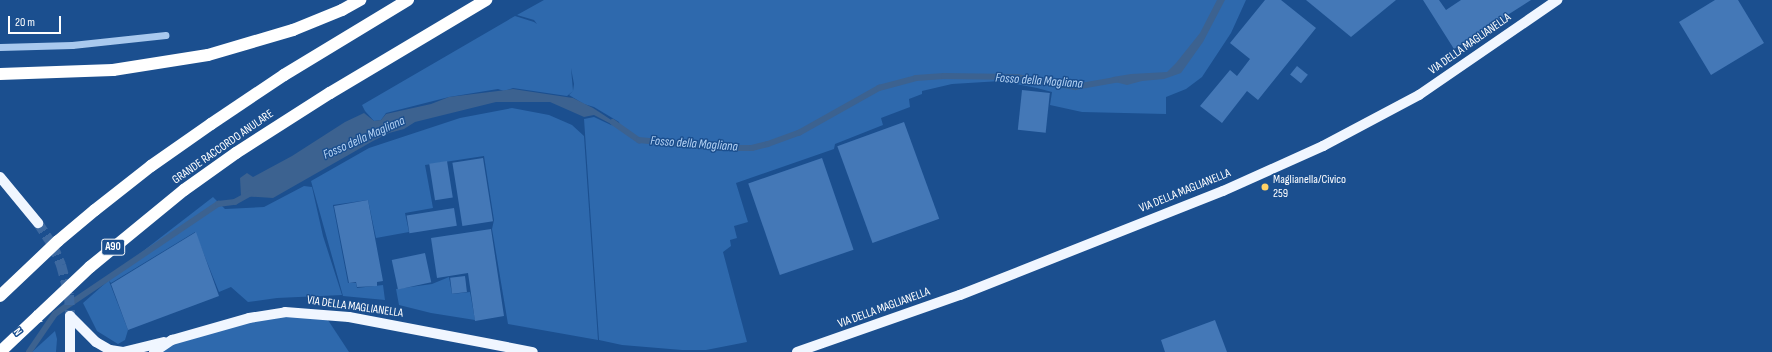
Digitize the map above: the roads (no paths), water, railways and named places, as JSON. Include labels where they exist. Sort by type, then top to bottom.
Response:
[{"type":"highway","points":[[0,74],[113,70],[208,55],[293,30],[342,10],[360,0]]},
{"type":"highway","points":[[0,296],[58,241],[151,166],[284,75],[408,0]]},
{"type":"highway","name":"GRANDE RACCORDO ANULARE","points":[[0,352],[41,311],[101,258],[184,190],[236,153],[330,93],[486,0]]},
{"type":"main road","name":"VIA DELLA MAGLIANELLA","points":[[797,352],[960,295],[1223,191],[1323,146],[1419,95],[1557,0]]},
{"type":"main road","points":[[0,177],[38,223]]},
{"type":"main road","name":"VIA DELLA MAGLIANELLA","points":[[154,352],[172,340],[266,314],[305,312],[356,318],[533,352]]},
{"type":"main road","points":[[70,352],[70,316],[96,342],[110,350],[123,352],[172,340]]},
{"type":"street","points":[[0,47],[72,45],[165,34]]},
{"type":"water","points":[[1217,0],[1225,0],[1203,42],[1181,73],[1164,79],[1142,81],[1127,85],[1107,80],[1113,77],[1131,74],[1167,72],[1200,33]]},
{"type":"water","points":[[513,89],[573,98],[593,108],[619,125],[611,124],[594,115],[584,117],[550,102],[496,102],[415,122],[404,129],[389,133],[273,198],[241,196],[240,178],[247,173],[253,177],[292,156],[345,122],[364,113],[374,121],[381,120],[386,114],[431,104],[449,97]]},
{"type":"waterway","name":"Fosso della Magliana","points":[[613,122],[639,140],[721,148],[752,148],[799,133],[879,88],[916,78],[944,76],[1017,77],[1075,87],[1115,80]]},
{"type":"waterway","name":"Fosso della Magliana","points":[[29,352],[55,314],[218,204],[235,202],[251,193]]},
{"type":"tunnel","points":[[38,223],[53,246],[61,265],[69,295],[70,316]]},
{"type":"place","name":"Maglianella/Civico 259","points":[[1265,187]]}]
